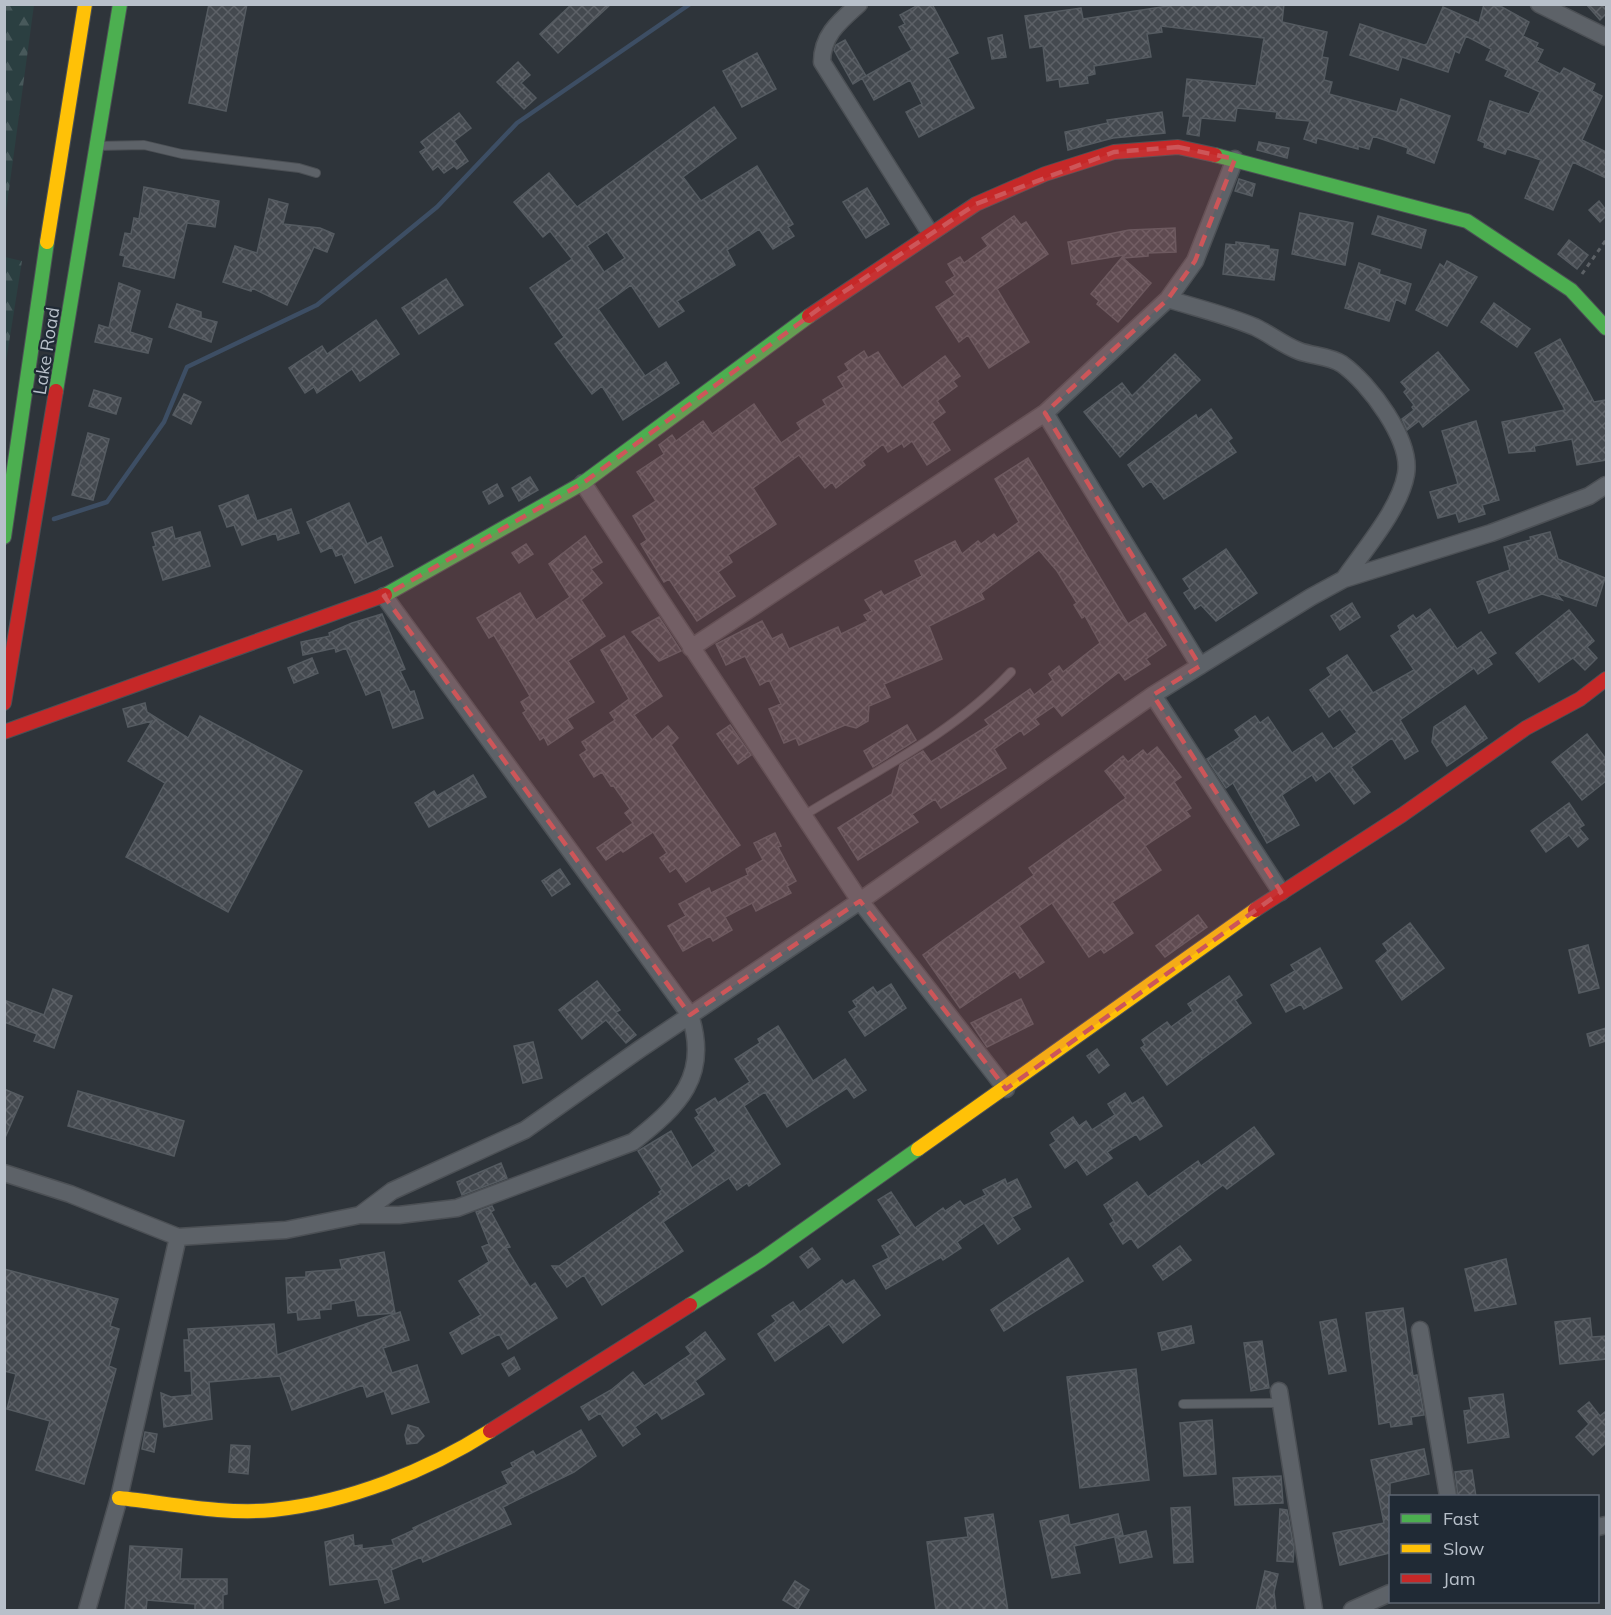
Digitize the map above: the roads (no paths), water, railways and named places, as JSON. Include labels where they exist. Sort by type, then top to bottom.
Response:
[{"type":"street","name":"Lake Road","points":[[4,537],[60,152],[85,4]]},
{"type":"street","name":"Lake Road","points":[[4,703],[120,4]]},
{"type":"street","points":[[860,4],[828,34],[822,47],[822,62],[930,233]]},
{"type":"street","points":[[1539,4],[1606,37]]},
{"type":"street","points":[[4,732],[384,596],[583,483],[824,305],[976,204],[1045,174],[1114,153],[1178,147],[1235,159],[1467,221],[1571,290],[1606,328]]},
{"type":"street","points":[[690,648],[1045,413],[1168,299],[1195,261],[1235,159]]},
{"type":"street","points":[[1168,299],[1253,326],[1299,351],[1339,363],[1366,386],[1392,420],[1405,460],[1407,471],[1404,484],[1389,513],[1344,579]]},
{"type":"street","points":[[1045,413],[1200,666]]},
{"type":"street","points":[[583,483],[860,902],[1006,1089]]},
{"type":"street","points":[[360,1215],[392,1191],[525,1130],[690,1015],[860,902],[1154,695],[1311,597],[1344,579],[1491,533],[1589,496],[1606,485]]},
{"type":"street","points":[[1589,496],[1606,495]]},
{"type":"street","points":[[4,1173],[70,1194],[178,1237],[286,1230],[360,1215],[399,1215],[457,1208],[633,1142],[656,1124],[690,1085],[698,1046],[690,1015],[384,596]]},
{"type":"street","points":[[119,1498],[233,1510],[272,1510],[315,1503],[366,1489],[458,1451],[761,1260],[1006,1089],[1281,892],[1402,815],[1526,728],[1580,699],[1606,679]]},
{"type":"street","points":[[1154,695],[1281,892]]},
{"type":"street","points":[[87,1611],[119,1498],[178,1237]]},
{"type":"street","points":[[1420,1330],[1448,1495]]},
{"type":"street","points":[[1280,1397],[1314,1611]]},
{"type":"street","points":[[1352,1611],[1389,1593]]},
{"type":"lane","points":[[97,146],[144,144],[182,154],[316,172]]},
{"type":"lane","points":[[803,816],[949,726],[986,699],[1011,672]]},
{"type":"lane","points":[[1183,1404],[1280,1397]]},
{"type":"waterway","points":[[54,519],[107,502],[164,422],[187,367],[317,305],[437,207],[517,123],[690,4]]}]
